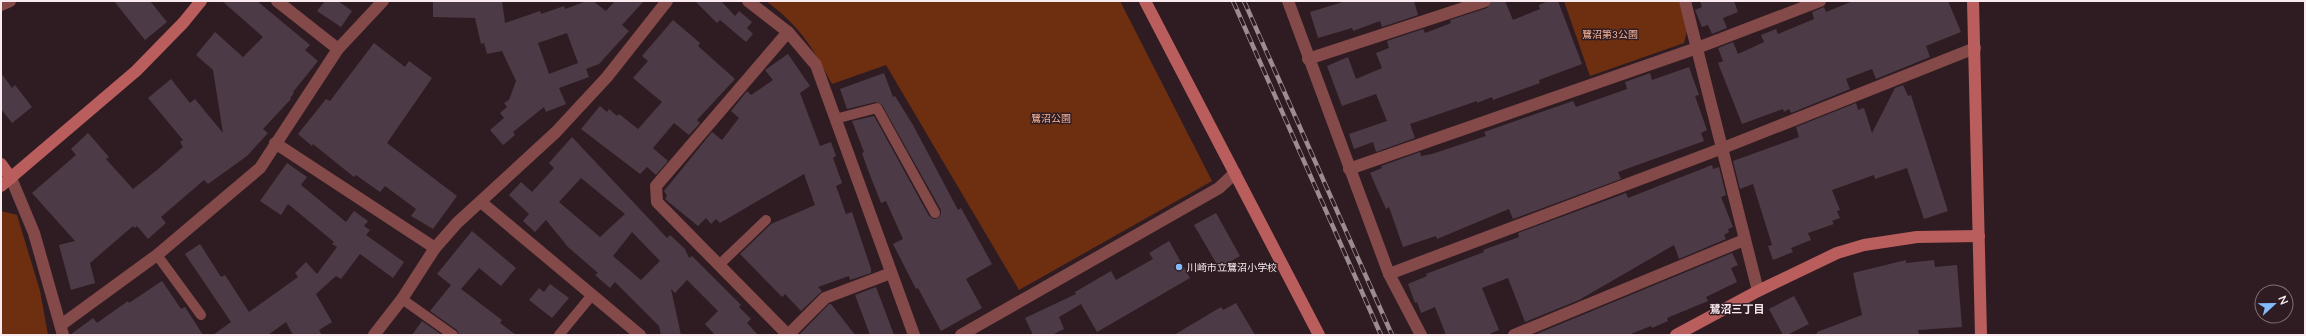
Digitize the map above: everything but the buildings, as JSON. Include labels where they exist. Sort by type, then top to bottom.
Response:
[{"type":"street","points":[[1,5],[10,1]]},
{"type":"street","points":[[277,1],[338,49]]},
{"type":"street","points":[[1,164],[11,178],[34,233],[62,330],[157,255],[260,168],[274,143],[338,49],[383,1]]},
{"type":"street","points":[[374,335],[402,299],[434,248],[457,223],[556,132],[607,77],[667,1]]},
{"type":"street","points":[[748,1],[788,32],[816,65],[914,335]]},
{"type":"street","points":[[1145,1],[1319,335]]},
{"type":"street","points":[[1288,1],[1389,274],[1421,335]]},
{"type":"street","points":[[1308,58],[1485,1]]},
{"type":"street","points":[[1685,1],[1758,291]]},
{"type":"street","points":[[1349,169],[1697,48],[1820,1]]},
{"type":"street","points":[[1973,1],[1980,335]]},
{"type":"street","points":[[1,186],[136,71],[198,2]]},
{"type":"street","points":[[788,32],[656,186],[657,202],[788,334],[825,298],[891,273]]},
{"type":"street","points":[[1389,274],[1723,148],[1975,48]]},
{"type":"street","points":[[274,143],[434,248]]},
{"type":"street","points":[[961,335],[1219,188],[1235,174]]},
{"type":"street","points":[[481,202],[640,335]]},
{"type":"street","points":[[1676,335],[1758,291],[1823,259],[1864,245],[1917,237],[1979,236]]},
{"type":"street","points":[[1514,335],[1744,240]]},
{"type":"lane","points":[[835,119],[877,108],[935,213]]},
{"type":"lane","points":[[719,265],[766,220]]},
{"type":"lane","points":[[157,255],[201,314]]},
{"type":"lane","points":[[559,335],[592,295]]},
{"type":"lane","points":[[402,299],[453,335]]},
{"type":"green space","name":"鷺沼公園","points":[[766,1],[1120,1],[1212,181],[1019,290],[886,65],[832,84],[805,38],[788,19]]},
{"type":"green space","name":"鷺沼第3公園","points":[[1564,1],[1679,1],[1687,31],[1684,43],[1590,76]]},
{"type":"green space","points":[[1,211],[17,215],[40,291],[48,335],[1,335]]},
{"type":"railway","points":[[1233,1],[1381,335]]},
{"type":"railway","points":[[1244,1],[1392,335]]},
{"type":"place","name":"川崎市立鷺沼小学校","points":[[1179,267]]},
{"type":"district","name":"鷺沼三丁目","points":[[1737,309]]}]
